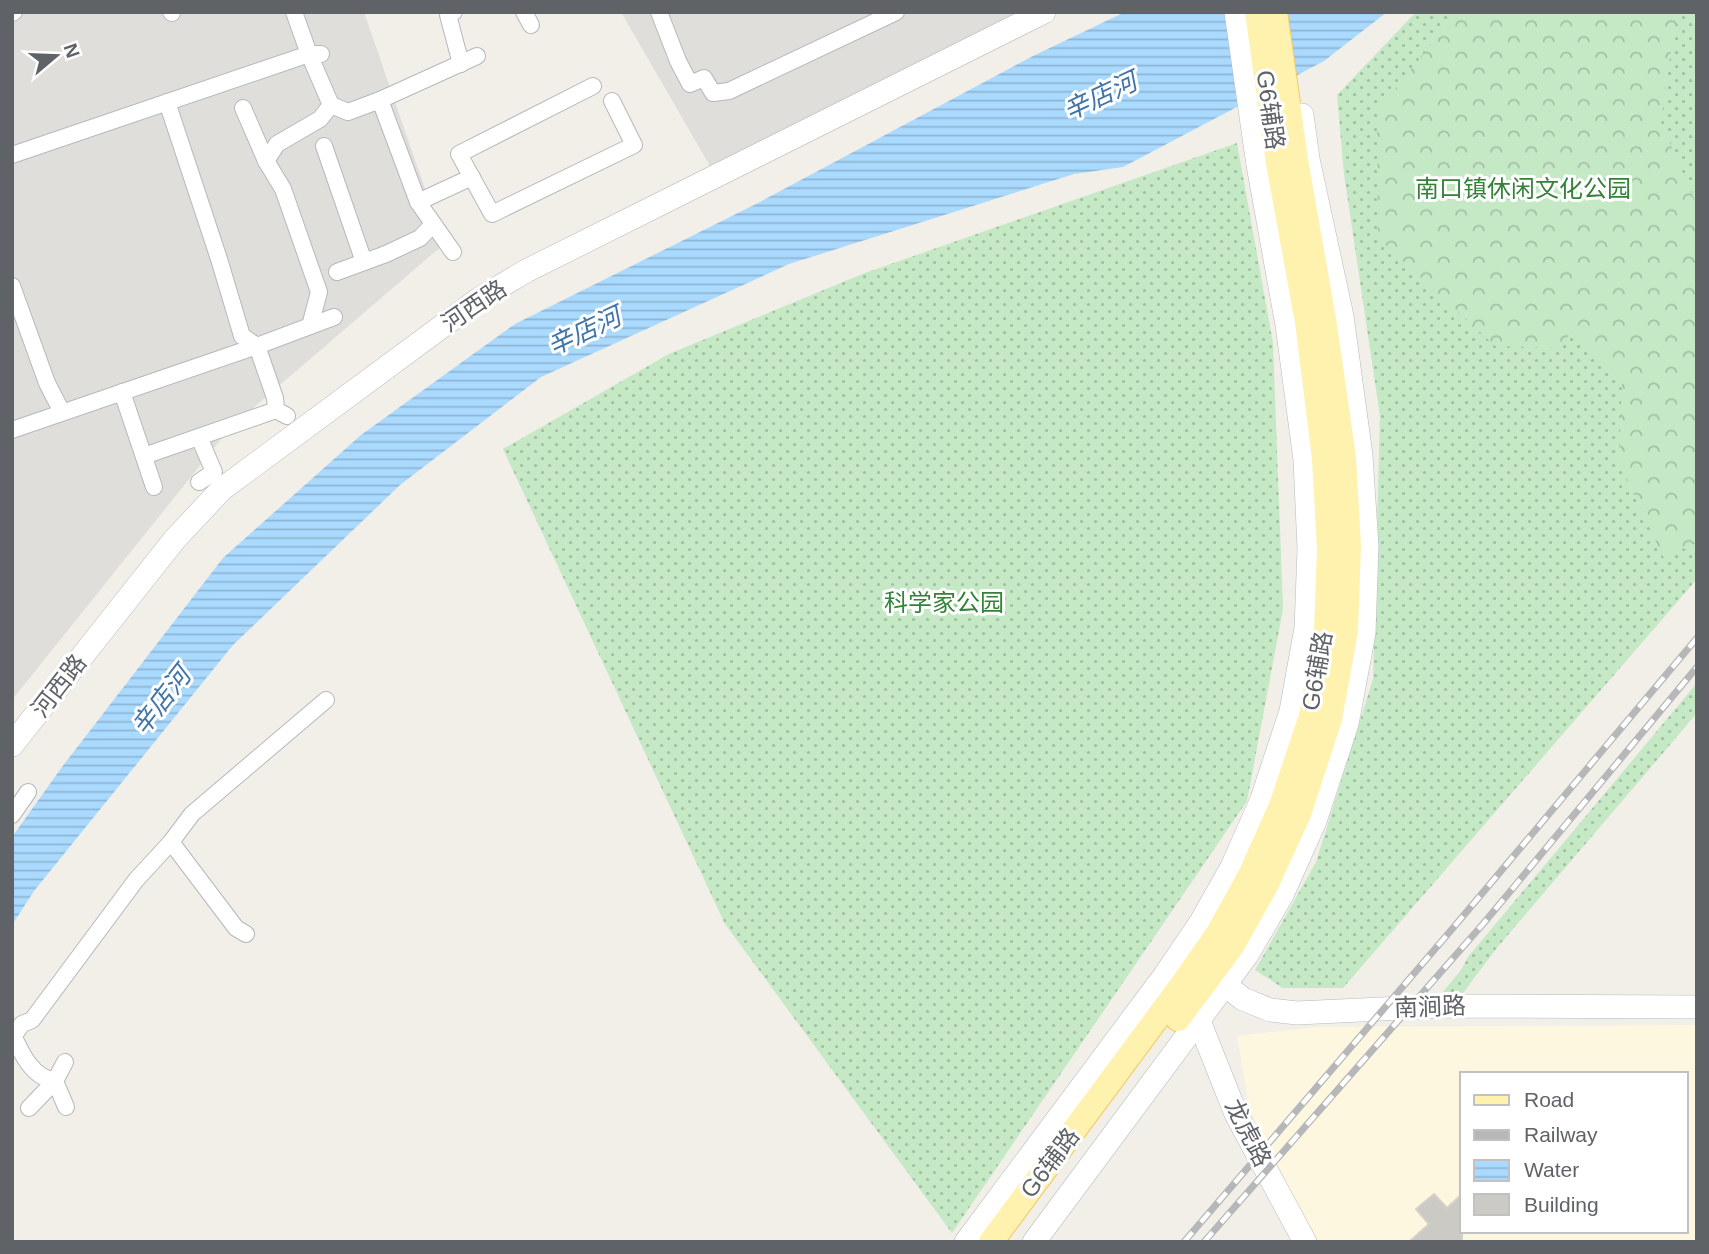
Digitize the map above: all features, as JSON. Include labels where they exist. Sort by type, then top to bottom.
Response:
[{"type":"main road","name":"G6辅路","points":[[1012,1242],[1204,968],[1218,933],[1250,876],[1281,806],[1311,716],[1326,631],[1329,548],[1324,458],[1285,162],[1257,12]]},
{"type":"main road","name":"G6辅路","points":[[1275,12],[1285,162]]},
{"type":"main road","name":"G6辅路","points":[[991,1242],[1204,968]]},
{"type":"street","points":[[294,12],[315,54],[331,105]]},
{"type":"street","points":[[454,12],[448,15],[461,64]]},
{"type":"street","points":[[659,12],[690,84],[704,78],[713,93],[729,91],[896,12]]},
{"type":"street","name":"河西路","points":[[12,745],[175,539],[222,489],[480,299],[526,271],[1044,12]]},
{"type":"street","points":[[1236,12],[1285,162]]},
{"type":"street","points":[[1285,162],[1287,12]]},
{"type":"street","points":[[12,155],[315,54]]},
{"type":"street","points":[[331,105],[348,112],[477,56]]},
{"type":"street","points":[[593,86],[459,154],[492,214],[634,145],[612,101]]},
{"type":"street","points":[[380,100],[418,202],[453,252]]},
{"type":"street","points":[[144,456],[281,413],[257,346],[242,337],[167,102]]},
{"type":"street","points":[[266,161],[277,144],[320,119],[331,105]]},
{"type":"street","points":[[243,108],[266,161],[283,189],[318,292],[310,326]]},
{"type":"street","points":[[324,146],[364,262]]},
{"type":"street","name":"G6辅路","points":[[966,1242],[1204,968],[1247,955],[1282,895],[1315,821],[1348,724],[1364,634],[1367,546],[1361,456],[1342,316],[1285,162]]},
{"type":"street","points":[[418,202],[472,177]]},
{"type":"street","points":[[337,272],[420,238],[433,224]]},
{"type":"street","points":[[12,286],[47,383],[62,412]]},
{"type":"street","points":[[12,429],[334,317]]},
{"type":"street","points":[[122,392],[154,487]]},
{"type":"street","points":[[199,437],[214,472],[199,482]]},
{"type":"street","points":[[55,1081],[47,1079],[27,1064],[13,1035],[22,1024],[32,1020],[136,880],[171,842],[192,814],[326,699]]},
{"type":"street","points":[[12,816],[29,792]]},
{"type":"street","points":[[171,842],[236,928],[246,934]]},
{"type":"street","name":"G6辅路","points":[[1034,1242],[1199,1021],[1204,968]]},
{"type":"street","name":"南涧路","points":[[1204,968],[1243,999],[1270,1010],[1297,1013],[1445,1006],[1697,1007]]},
{"type":"street","name":"龙虎路","points":[[1199,1021],[1236,1114],[1305,1242]]},
{"type":"street","points":[[29,1108],[55,1081],[65,1062]]},
{"type":"street","points":[[55,1081],[66,1107]]},
{"type":"shaded area","points":[[12,12],[364,12],[444,244],[230,428],[12,700]]},
{"type":"shaded area","points":[[621,12],[1035,12],[710,166]]},
{"type":"shaded area","points":[[1697,1025],[1697,1242],[1316,1242],[1250,1110],[1237,1036],[1318,1027]]},
{"type":"green space","name":"南口镇休闲文化公园","points":[[1416,12],[1697,12],[1697,579],[1343,988],[1283,988],[1255,970],[1316,862],[1373,679],[1380,416],[1344,174],[1337,95]]},
{"type":"green space","points":[[1457,12],[1681,12],[1672,42],[1661,122],[1697,206],[1697,543],[1663,557],[1619,462],[1622,383],[1572,330],[1561,348],[1495,346],[1378,238],[1377,112]]},
{"type":"green space","name":"科学家公园","points":[[1237,143],[1273,343],[1283,609],[1247,801],[952,1233],[725,924],[503,449],[669,354],[865,273]]},
{"type":"green space","points":[[1697,683],[1697,713],[1496,949],[1463,993],[1442,993],[1468,957]]},
{"type":"water","name":"辛店河","points":[[1125,12],[1387,12],[1324,61],[1123,167],[1074,174],[789,264],[541,377],[400,485],[233,645],[34,891],[12,925],[12,837],[62,767],[223,558],[361,435],[515,324],[756,204],[1033,56]]},
{"type":"building","points":[[1434,1194],[1447,1208],[1460,1196],[1462,1242],[1409,1242],[1429,1224],[1416,1209]]},
{"type":"railway","points":[[1184,1242],[1697,638]]},
{"type":"railway","points":[[1204,1242],[1483,924],[1697,667]]}]
